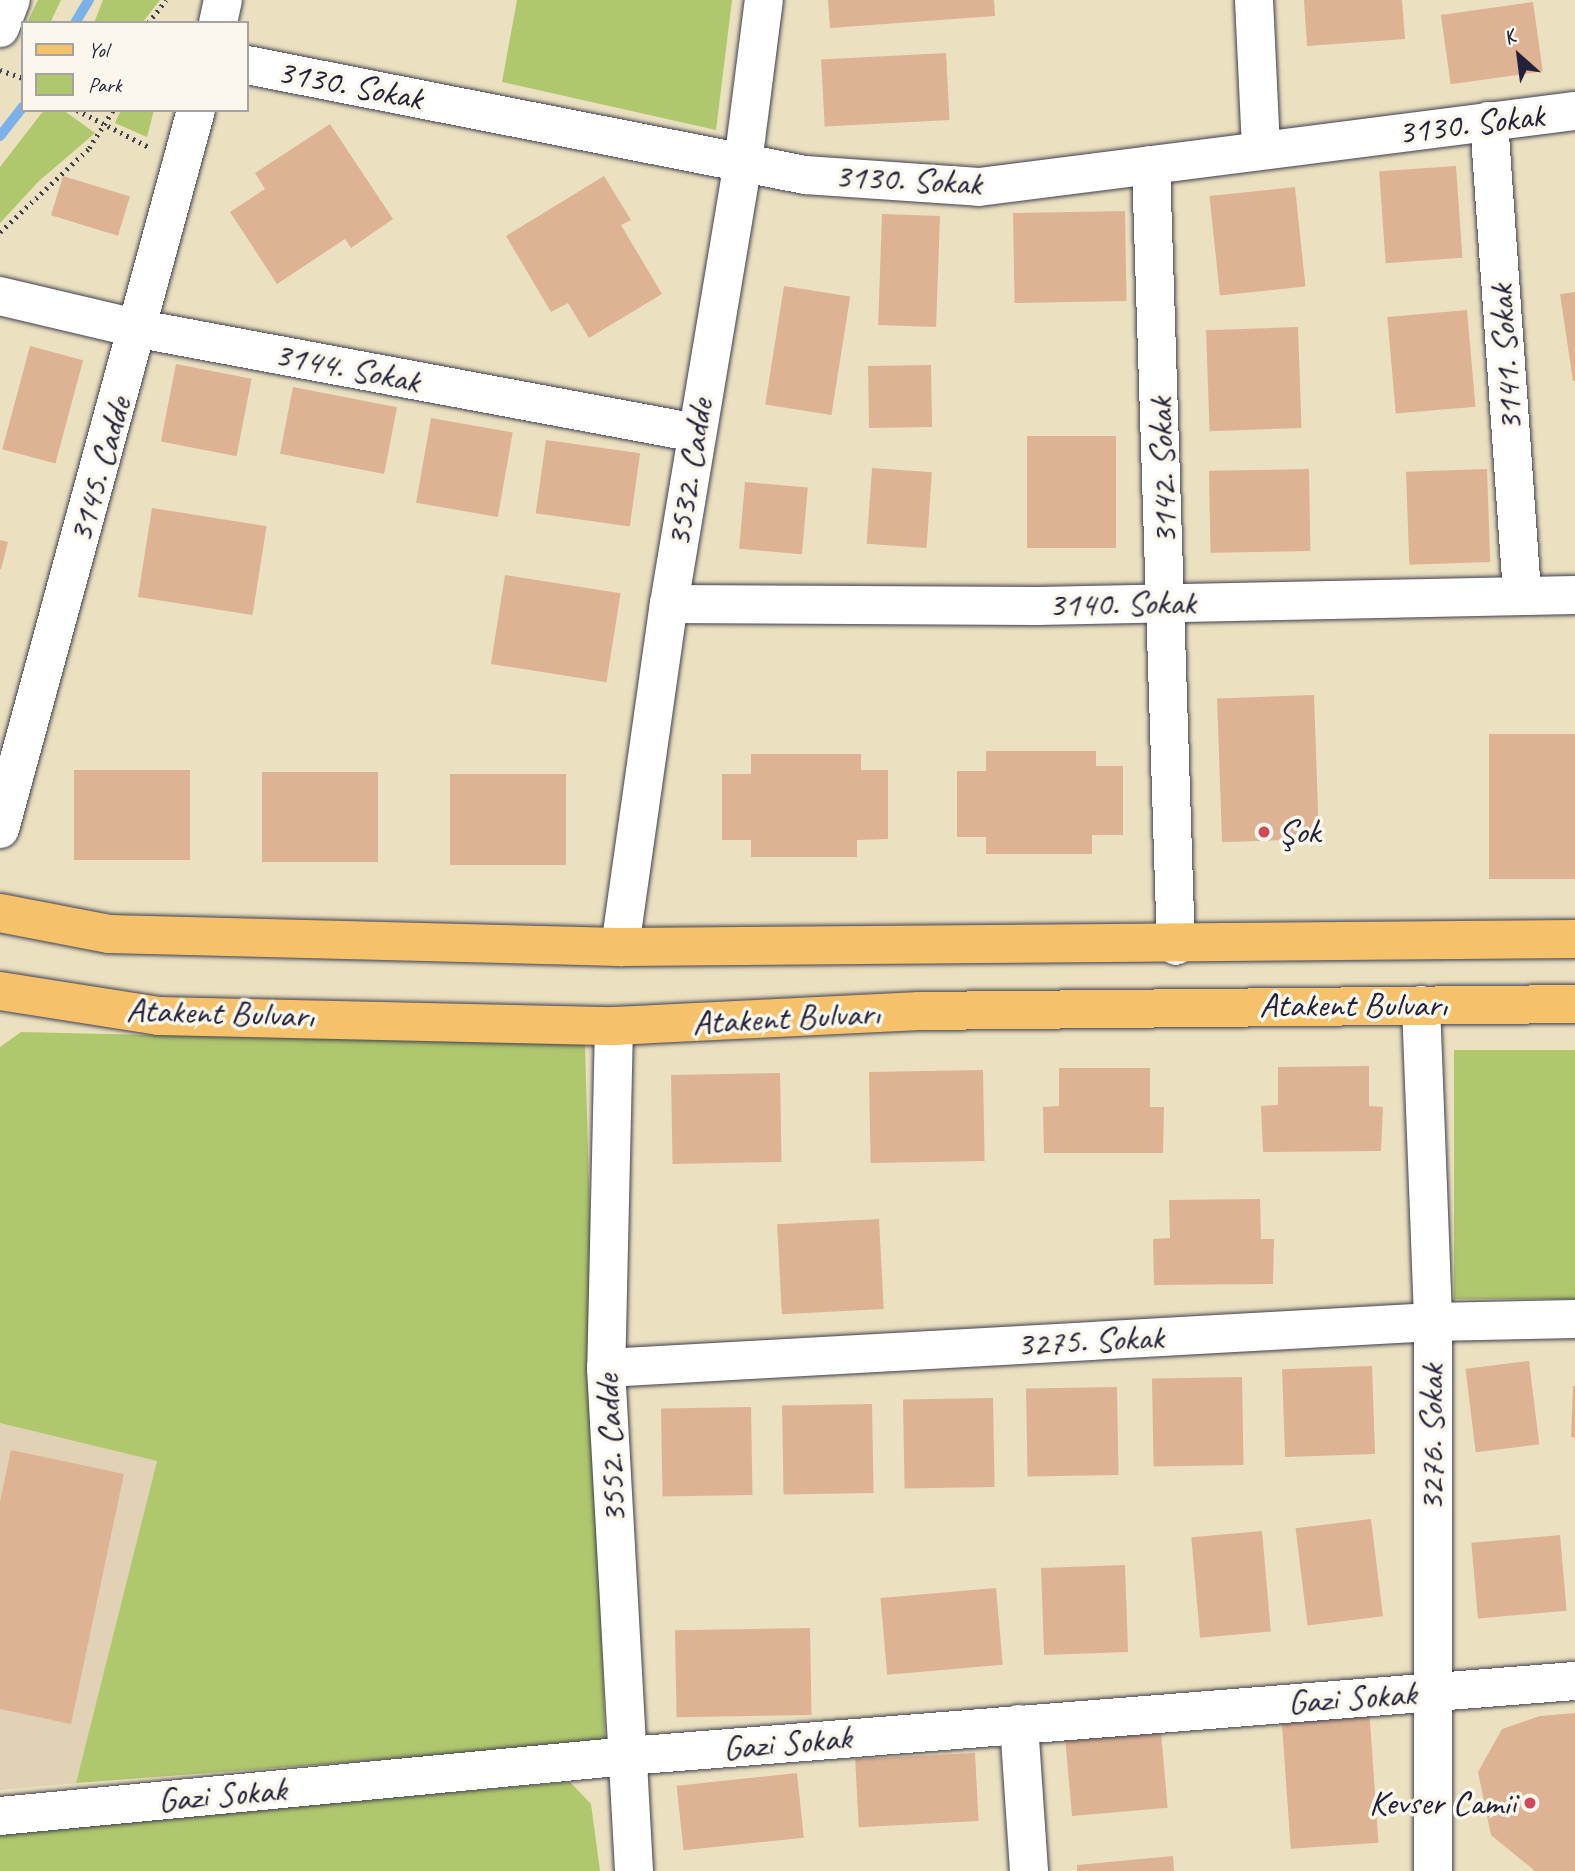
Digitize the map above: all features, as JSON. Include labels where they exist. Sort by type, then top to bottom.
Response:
[{"type":"main road","name":"Atakent Bulvarı","points":[[0,913],[109,934],[620,947],[1176,946],[1575,939]]},
{"type":"main road","name":"Atakent Bulvarı","points":[[0,991],[159,1016],[614,1026],[920,1011],[1575,1004]]},
{"type":"street","points":[[0,28],[11,0]]},
{"type":"street","points":[[218,21],[223,0]]},
{"type":"street","name":"3532. Cadde","points":[[620,947],[668,604],[743,163],[764,0]]},
{"type":"street","points":[[1254,0],[1261,150]]},
{"type":"street","name":"3130. Sokak","points":[[248,65],[805,175],[979,187],[1575,111]]},
{"type":"street","name":"3145. Cadde","points":[[0,829],[140,329],[196,112]]},
{"type":"street","name":"3141. Sokak","points":[[1489,121],[1522,595]]},
{"type":"street","name":"3142. Sokak","points":[[1151,165],[1168,603],[1176,946]]},
{"type":"street","name":"3144. Sokak","points":[[0,296],[140,329],[696,433]]},
{"type":"street","name":"3140. Sokak","points":[[668,604],[1168,603],[1575,595]]},
{"type":"street","name":"3276. Sokak","points":[[1421,1005],[1433,1322],[1433,1871]]},
{"type":"street","name":"3552. Cadde","points":[[614,1026],[606,1368],[634,1871]]},
{"type":"street","name":"3275. Sokak","points":[[606,1368],[1433,1322],[1575,1319]]},
{"type":"street","name":"Gazi Sokak","points":[[0,1816],[628,1756],[1575,1681]]},
{"type":"street","points":[[1019,1724],[1029,1871]]},
{"type":"path","points":[[150,21],[166,0]]},
{"type":"path","points":[[0,70],[21,77]]},
{"type":"path","points":[[80,112],[105,128],[184,158]]},
{"type":"path","points":[[0,232],[105,128],[112,112]]},
{"type":"shaded area","points":[[0,1423],[157,1461],[76,1783],[0,1790]]},
{"type":"green space","points":[[38,0],[61,0],[51,21],[28,21]]},
{"type":"green space","points":[[103,0],[160,0],[144,21],[95,21]]},
{"type":"green space","points":[[517,0],[732,0],[716,130],[502,82]]},
{"type":"green space","points":[[42,112],[66,112],[95,133],[39,181],[0,223],[0,167]]},
{"type":"green space","points":[[120,112],[153,112],[147,137],[115,123]]},
{"type":"green space","points":[[21,1032],[585,1045],[605,1743],[76,1783],[157,1461],[0,1423],[0,1047]]},
{"type":"green space","points":[[1454,1050],[1575,1050],[1575,1299],[1454,1299]]},
{"type":"green space","points":[[570,1782],[591,1804],[600,1871],[0,1871],[0,1832]]},
{"type":"building","points":[[828,0],[994,0],[995,16],[830,28]]},
{"type":"building","points":[[1304,0],[1402,0],[1405,39],[1307,46]]},
{"type":"building","points":[[1533,2],[1543,71],[1451,84],[1441,15]]},
{"type":"building","points":[[946,53],[950,120],[825,126],[821,60]]},
{"type":"building","points":[[330,124],[393,219],[351,248],[345,239],[277,284],[230,212],[265,189],[255,173]]},
{"type":"building","points":[[1456,166],[1462,258],[1386,263],[1379,171]]},
{"type":"building","points":[[63,176],[130,196],[118,236],[51,215]]},
{"type":"building","points":[[604,176],[631,220],[621,225],[662,294],[589,338],[568,303],[551,312],[506,236]]},
{"type":"building","points":[[1295,187],[1305,286],[1220,295],[1209,196]]},
{"type":"building","points":[[1125,211],[1127,301],[1015,303],[1013,213]]},
{"type":"building","points":[[882,214],[940,216],[936,327],[878,325]]},
{"type":"building","points":[[784,286],[850,296],[831,415],[765,405]]},
{"type":"building","points":[[1575,292],[1575,381],[1573,381],[1560,294]]},
{"type":"building","points":[[1467,310],[1475,407],[1396,414],[1387,317]]},
{"type":"building","points":[[1298,327],[1302,428],[1210,431],[1206,330]]},
{"type":"building","points":[[30,346],[83,360],[55,464],[2,449]]},
{"type":"building","points":[[176,364],[252,379],[237,456],[161,442]]},
{"type":"building","points":[[931,365],[932,427],[869,428],[868,366]]},
{"type":"building","points":[[293,387],[397,407],[384,474],[280,454]]},
{"type":"building","points":[[431,418],[513,432],[498,517],[416,503]]},
{"type":"building","points":[[1027,436],[1116,436],[1116,548],[1027,548]]},
{"type":"building","points":[[546,440],[640,453],[630,527],[536,513]]},
{"type":"building","points":[[872,468],[932,472],[927,548],[867,544]]},
{"type":"building","points":[[1309,469],[1310,551],[1210,553],[1209,471]]},
{"type":"building","points":[[1487,469],[1490,562],[1409,565],[1406,472]]},
{"type":"building","points":[[745,482],[808,487],[802,554],[739,549]]},
{"type":"building","points":[[152,508],[267,526],[252,615],[138,597]]},
{"type":"building","points":[[0,540],[8,542],[1,569],[0,569]]},
{"type":"building","points":[[505,575],[621,593],[606,682],[491,664]]},
{"type":"building","points":[[1314,695],[1319,839],[1222,842],[1217,698]]},
{"type":"building","points":[[1489,734],[1575,734],[1575,879],[1489,879]]},
{"type":"building","points":[[986,751],[1096,751],[1096,766],[1123,766],[1123,835],[1092,835],[1092,854],[986,854],[986,837],[957,837],[957,771],[986,771]]},
{"type":"building","points":[[751,754],[861,754],[861,770],[888,770],[888,839],[857,840],[857,857],[751,857],[751,840],[722,840],[722,774],[751,774]]},
{"type":"building","points":[[74,770],[190,770],[190,860],[74,860]]},
{"type":"building","points":[[262,772],[378,772],[378,862],[262,862]]},
{"type":"building","points":[[450,774],[566,774],[566,865],[450,865]]},
{"type":"building","points":[[1369,1066],[1369,1106],[1383,1107],[1381,1151],[1263,1152],[1261,1106],[1278,1105],[1278,1067]]},
{"type":"building","points":[[1059,1068],[1150,1068],[1150,1107],[1164,1107],[1163,1153],[1044,1153],[1043,1107],[1059,1106]]},
{"type":"building","points":[[983,1070],[985,1161],[871,1163],[869,1072]]},
{"type":"building","points":[[780,1073],[782,1162],[673,1164],[671,1075]]},
{"type":"building","points":[[1260,1199],[1261,1239],[1274,1239],[1273,1284],[1154,1285],[1153,1239],[1170,1238],[1169,1200]]},
{"type":"building","points":[[879,1219],[884,1309],[782,1314],[777,1224]]},
{"type":"building","points":[[1529,1361],[1539,1444],[1476,1452],[1465,1369]]},
{"type":"building","points":[[1372,1366],[1375,1454],[1285,1457],[1282,1369]]},
{"type":"building","points":[[1242,1377],[1244,1465],[1154,1467],[1152,1379]]},
{"type":"building","points":[[1575,1386],[1575,1438],[1571,1437]]},
{"type":"building","points":[[1117,1387],[1119,1475],[1028,1477],[1026,1389]]},
{"type":"building","points":[[993,1398],[995,1487],[905,1489],[903,1400]]},
{"type":"building","points":[[872,1404],[874,1493],[784,1495],[782,1406]]},
{"type":"building","points":[[751,1407],[753,1495],[663,1497],[661,1409]]},
{"type":"building","points":[[11,1450],[124,1474],[71,1724],[0,1709],[0,1502]]},
{"type":"building","points":[[1371,1519],[1383,1616],[1308,1626],[1296,1528]]},
{"type":"building","points":[[1262,1531],[1271,1632],[1200,1638],[1191,1537]]},
{"type":"building","points":[[1560,1535],[1567,1611],[1478,1618],[1471,1543]]},
{"type":"building","points":[[1125,1565],[1128,1652],[1044,1655],[1041,1568]]},
{"type":"building","points":[[996,1588],[1003,1665],[887,1675],[880,1598]]},
{"type":"building","points":[[810,1628],[812,1715],[677,1717],[675,1630]]},
{"type":"building","points":[[1369,1707],[1378,1843],[1291,1849],[1281,1713]]},
{"type":"building","name":"Kevser Camii","points":[[1575,1713],[1575,1871],[1535,1871],[1491,1835],[1478,1772],[1502,1729],[1540,1716]]},
{"type":"building","points":[[1161,1732],[1168,1808],[1072,1816],[1065,1740]]},
{"type":"building","points":[[975,1753],[979,1821],[859,1827],[855,1759]]},
{"type":"building","points":[[797,1773],[804,1838],[683,1850],[677,1786]]},
{"type":"building","points":[[1173,1856],[1174,1871],[1077,1871],[1077,1865]]},
{"type":"waterway","points":[[76,21],[89,0]]},
{"type":"waterway","points":[[0,136],[21,110]]},
{"type":"place","name":"Şok","points":[[1264,832]]},
{"type":"place","name":"Kevser Camii","points":[[1530,1803]]}]
